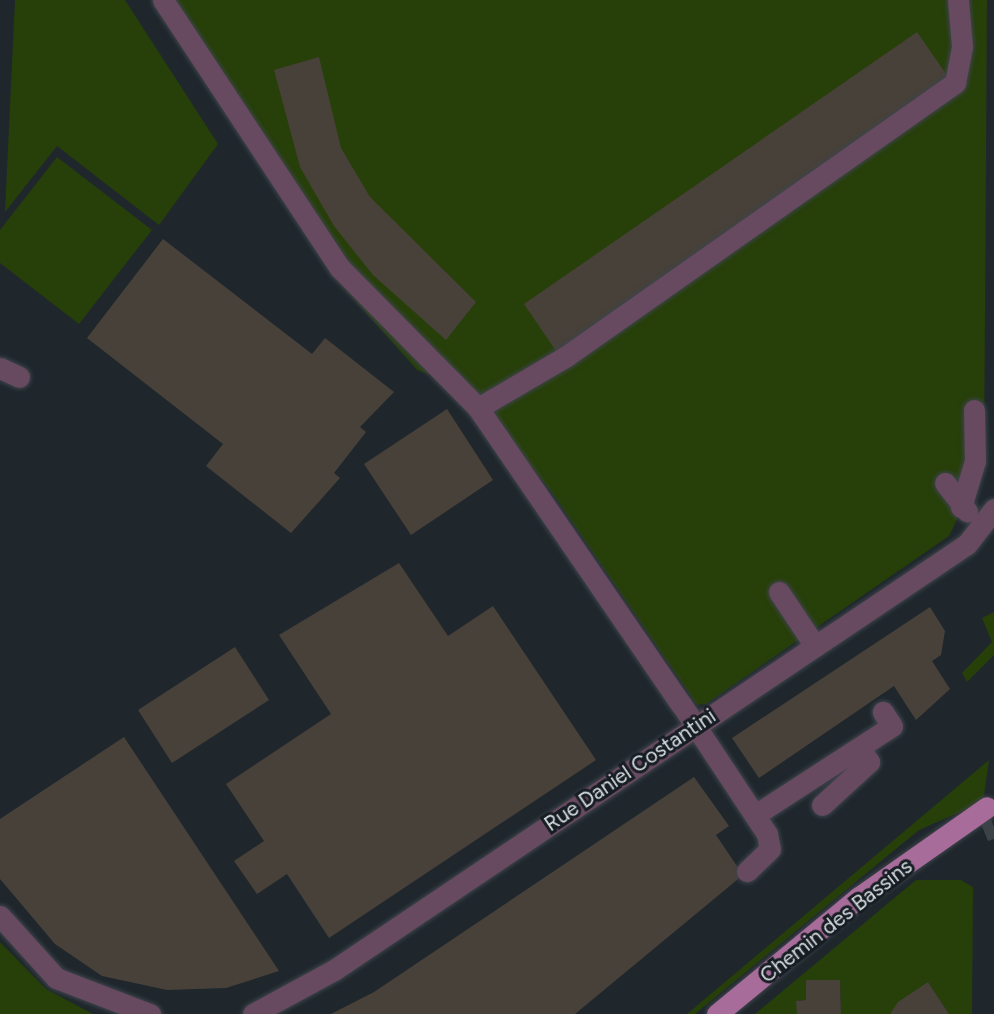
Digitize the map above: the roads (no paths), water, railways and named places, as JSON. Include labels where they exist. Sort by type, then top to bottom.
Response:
[{"type":"main road","name":"Chemin des Bassins","points":[[717,1014],[859,897],[958,832],[987,807]]},
{"type":"main road","points":[[958,832],[984,831]]},
{"type":"street","points":[[163,0],[340,268],[478,408],[755,815],[770,849],[747,871]]},
{"type":"street","points":[[478,408],[565,357],[955,83],[962,46],[958,0]]},
{"type":"street","points":[[974,411],[977,511]]},
{"type":"street","points":[[945,483],[977,511]]},
{"type":"street","name":"Rue Daniel Costantini","points":[[253,1014],[293,1007],[694,727],[967,544],[977,511]]},
{"type":"street","points":[[779,592],[815,646]]},
{"type":"street","points":[[755,815],[891,726],[883,712]]},
{"type":"street","points":[[822,805],[869,762],[860,748]]},
{"type":"street","points":[[0,916],[56,978],[149,1014]]},
{"type":"tunnel","points":[[984,831],[994,827]]}]
